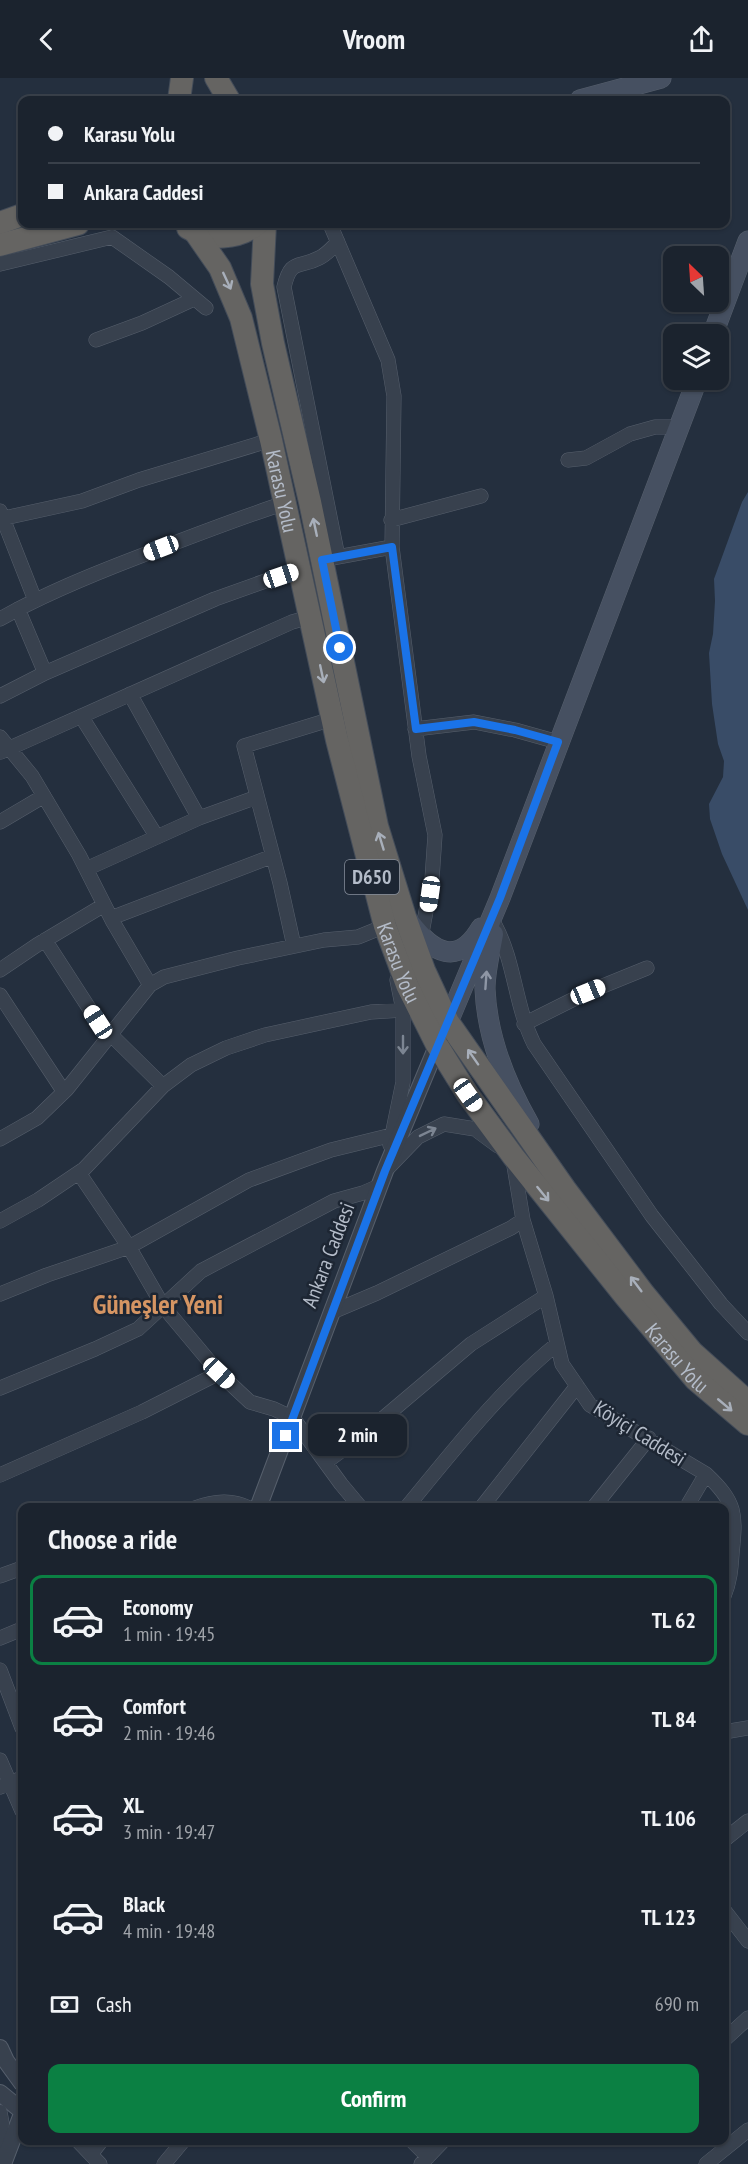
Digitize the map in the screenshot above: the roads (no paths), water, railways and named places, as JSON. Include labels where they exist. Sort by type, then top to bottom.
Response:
[{"type":"highway","points":[[180,96],[182,78]]},
{"type":"highway","points":[[216,78],[227,96]]},
{"type":"highway","points":[[0,223],[18,216]]},
{"type":"highway","points":[[0,245],[63,228]]},
{"type":"highway","points":[[189,228],[214,237],[233,236],[252,228]]},
{"type":"highway","name":"Karasu Yolu","points":[[189,228],[220,268],[234,298],[271,440],[332,719],[395,921],[424,970],[448,1022],[565,1189],[644,1294],[692,1352],[748,1402]]},
{"type":"highway","name":"Karasu Yolu","points":[[265,228],[262,284],[273,343],[330,558],[407,985],[437,1045],[468,1095],[513,1156],[695,1379],[748,1424]]},
{"type":"main road","points":[[595,96],[661,78]]},
{"type":"main road","points":[[717,324],[748,241]]},
{"type":"main road","points":[[448,1022],[500,898],[693,390]]},
{"type":"main road","points":[[395,921],[430,946],[441,951],[455,952],[466,947],[475,939],[500,898]]},
{"type":"main road","points":[[500,898],[485,988],[489,1019],[508,1083],[565,1189]]},
{"type":"street","points":[[332,228],[388,360],[394,396],[392,547],[416,729],[435,835],[428,909],[421,938]]},
{"type":"street","points":[[0,264],[112,237],[206,308]]},
{"type":"street","points":[[338,242],[319,259],[292,268],[288,272],[284,287],[330,558],[392,547]]},
{"type":"street","points":[[96,340],[142,323],[194,299]]},
{"type":"street","points":[[568,460],[586,458],[630,434],[646,429],[679,427]]},
{"type":"street","points":[[34,600],[1,516],[82,501],[139,480],[271,440]]},
{"type":"street","points":[[391,520],[481,496]]},
{"type":"street","points":[[0,619],[34,600],[224,523],[285,503]]},
{"type":"street","points":[[0,696],[45,673],[215,599],[299,569]]},
{"type":"street","points":[[18,609],[45,673]]},
{"type":"street","points":[[150,985],[32,776],[2,746],[81,716],[292,622],[310,617]]},
{"type":"street","points":[[130,694],[200,818]]},
{"type":"street","points":[[81,716],[157,837]]},
{"type":"street","points":[[294,946],[244,747],[332,719]]},
{"type":"street","points":[[416,729],[474,722],[558,742]]},
{"type":"street","points":[[0,822],[44,796]]},
{"type":"street","points":[[86,869],[200,818],[257,797]]},
{"type":"street","points":[[111,918],[273,856]]},
{"type":"street","points":[[0,970],[104,904]]},
{"type":"street","points":[[0,1139],[37,1118],[64,1092],[150,985],[175,974],[238,958],[324,940],[358,937],[395,921],[403,1010],[403,1082],[382,1178]]},
{"type":"street","points":[[495,925],[506,948],[524,1024],[534,1044],[652,1216],[721,1304],[746,1328]]},
{"type":"street","points":[[45,940],[98,1022],[163,1086]]},
{"type":"street","points":[[524,1024],[588,992],[647,968]]},
{"type":"street","points":[[0,995],[64,1092]]},
{"type":"street","points":[[0,1221],[79,1173],[163,1086],[192,1065],[226,1048],[266,1035],[371,1012],[403,1010]]},
{"type":"street","name":"Ankara Caddesi","points":[[260,1503],[382,1178],[448,1022]]},
{"type":"street","points":[[0,1388],[138,1329],[201,1271],[334,1201],[363,1193],[382,1178],[418,1137],[444,1124],[475,1129],[513,1156]]},
{"type":"street","points":[[0,1294],[129,1247],[249,1180],[331,1150],[392,1135]]},
{"type":"street","name":"Köyiçi Caddesi","points":[[513,1156],[523,1220],[546,1296],[562,1364],[590,1405],[649,1438],[706,1474],[717,1484],[732,1505]]},
{"type":"street","points":[[79,1173],[129,1247],[163,1306],[219,1373],[250,1402],[274,1409],[293,1418],[357,1503]]},
{"type":"street","points":[[332,1312],[377,1293],[523,1220]]},
{"type":"street","points":[[326,1462],[368,1431],[471,1344],[546,1296]]},
{"type":"street","points":[[410,1503],[500,1397],[557,1344]]},
{"type":"street","points":[[0,1474],[142,1412],[219,1373]]},
{"type":"street","points":[[485,1503],[578,1386]]},
{"type":"street","points":[[597,1503],[649,1438]]},
{"type":"street","points":[[689,1503],[706,1474]]},
{"type":"street","points":[[216,1503],[224,1501],[240,1503]]},
{"type":"street","points":[[732,1505],[744,1515],[748,1515]]},
{"type":"street","points":[[729,1584],[736,1520],[732,1505]]},
{"type":"street","points":[[0,1576],[18,1569]]},
{"type":"street","points":[[0,1638],[18,1631]]},
{"type":"street","points":[[0,1670],[18,1717]]},
{"type":"street","points":[[729,1731],[748,1728]]},
{"type":"street","points":[[0,1760],[18,1800]]},
{"type":"street","points":[[729,1836],[748,1821]]},
{"type":"street","points":[[729,1916],[748,1941]]},
{"type":"street","points":[[729,2035],[748,2018]]},
{"type":"street","points":[[0,2048],[6,2061],[18,2077]]},
{"type":"street","points":[[0,2093],[18,2109]]},
{"type":"street","points":[[0,2112],[2,2123],[0,2159]]},
{"type":"street","points":[[3,2164],[18,2124]]},
{"type":"street","points":[[706,2164],[748,2130]]},
{"type":"street","points":[[82,2145],[95,2159]]},
{"type":"street","points":[[164,2164],[180,2145]]},
{"type":"street","points":[[414,2145],[424,2161],[439,2145]]},
{"type":"water","points":[[748,492],[748,910],[722,854],[710,819],[709,804],[723,777],[724,761],[718,744],[712,704],[709,653],[713,634],[714,579],[742,502]]},
{"type":"district","name":"Güneşler Yeni","points":[[158,1304]]}]
